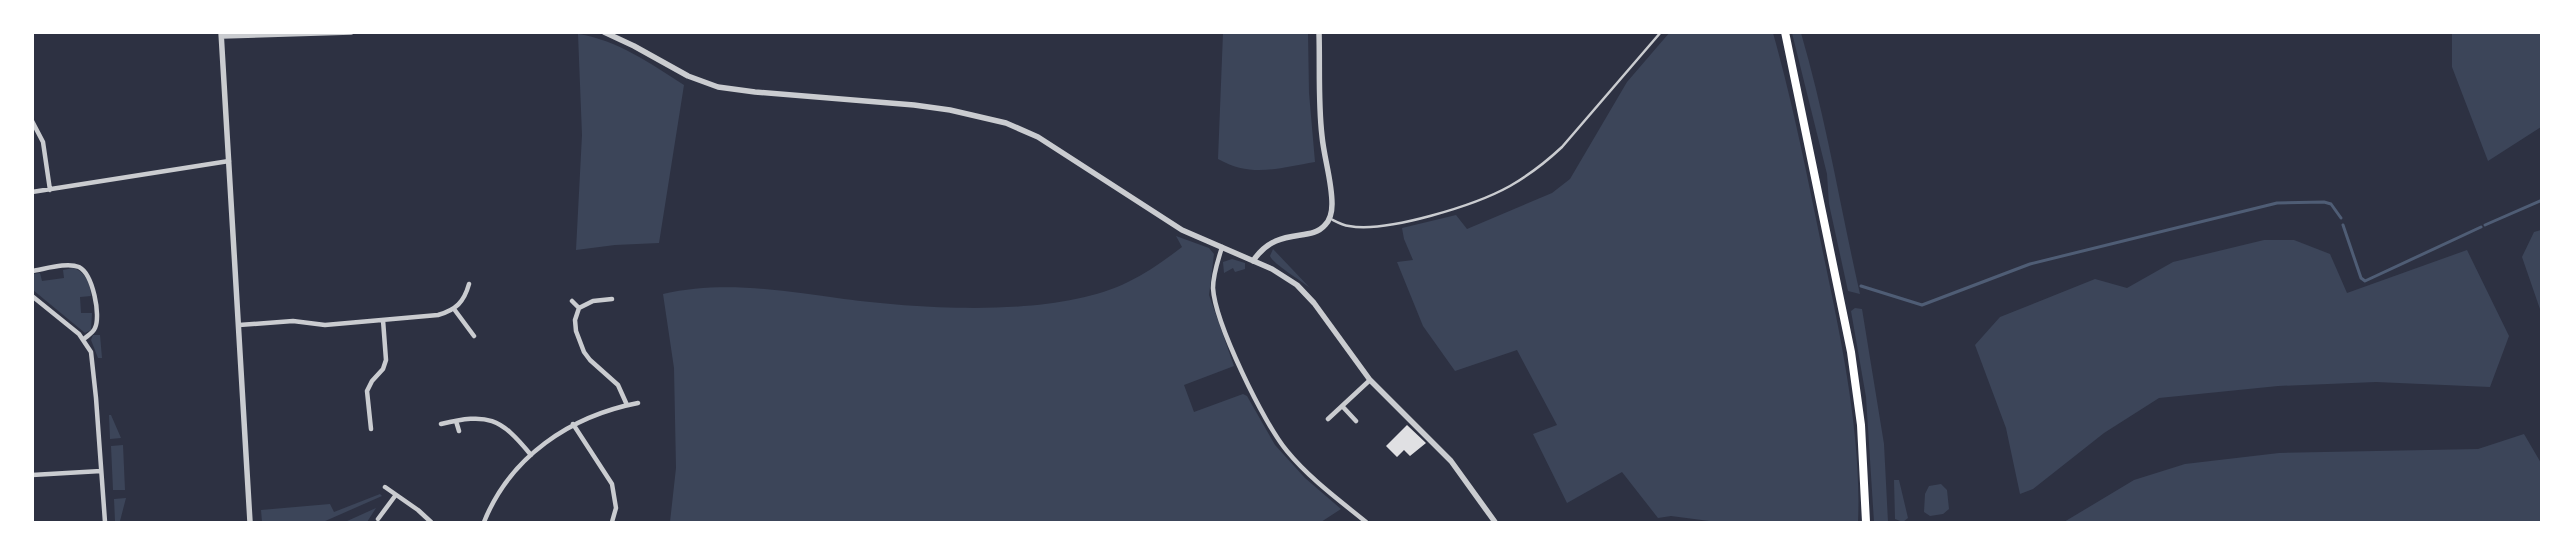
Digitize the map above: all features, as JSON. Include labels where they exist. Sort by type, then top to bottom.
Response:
[{"type":"highway","points":[[1785,32],[1851,352],[1861,425],[1866,522]]},
{"type":"street","points":[[250,522],[222,34],[351,32]]},
{"type":"street","points":[[604,32],[634,46],[688,76],[733,90],[914,105],[950,110],[1006,123],[1054,146],[1170,223],[1286,277],[1307,294],[1370,380],[1436,443],[1467,482],[1495,522]]},
{"type":"street","points":[[1253,260],[1263,247],[1270,242],[1289,236],[1315,232],[1330,219],[1332,204],[1322,135],[1319,32]]},
{"type":"street","points":[[32,121],[43,142],[50,190]]},
{"type":"street","points":[[32,192],[229,161]]},
{"type":"street","points":[[1222,247],[1213,279],[1215,300],[1238,362],[1269,424],[1278,439],[1303,469],[1366,522]]},
{"type":"street","points":[[32,271],[73,265],[86,272],[93,288],[96,322],[94,330],[84,339]]},
{"type":"street","points":[[239,325],[293,322],[325,325],[438,315],[454,309],[461,303],[469,284]]},
{"type":"street","points":[[32,296],[84,339],[91,352],[94,366],[105,522]]},
{"type":"street","points":[[578,308],[593,301],[612,299]]},
{"type":"street","points":[[572,301],[578,308]]},
{"type":"street","points":[[578,308],[575,320],[576,330],[584,352],[590,360],[618,385],[627,405]]},
{"type":"street","points":[[454,309],[474,336]]},
{"type":"street","points":[[371,429],[367,391],[372,381],[383,370],[386,360],[383,320]]},
{"type":"street","points":[[1328,419],[1370,380]]},
{"type":"street","points":[[484,522],[500,492],[531,455],[573,424],[607,410],[638,403]]},
{"type":"street","points":[[1342,407],[1356,421]]},
{"type":"street","points":[[441,424],[469,417],[491,420],[506,428],[531,455]]},
{"type":"street","points":[[456,421],[459,430]]},
{"type":"street","points":[[573,424],[612,484],[616,508],[612,522]]},
{"type":"street","points":[[32,475],[101,471]]},
{"type":"street","points":[[385,487],[395,496],[411,504],[431,522]]},
{"type":"street","points":[[378,519],[395,496]]},
{"type":"lane","points":[[1330,219],[1350,227],[1412,220],[1466,205],[1509,186],[1546,162],[1562,147],[1661,32]]},
{"type":"shaded area","points":[[1670,32],[1773,33],[1799,140],[1842,349],[1857,454],[1858,522],[1717,522],[1671,516],[1658,518],[1622,472],[1567,503],[1533,434],[1557,425],[1517,350],[1455,371],[1423,326],[1397,262],[1413,260],[1404,239],[1402,228],[1456,215],[1467,229],[1552,193],[1570,179],[1627,82]]},
{"type":"shaded area","points":[[1223,33],[1308,33],[1309,93],[1315,162],[1277,169],[1254,170],[1230,165],[1218,159]]},
{"type":"shaded area","points":[[1792,33],[1801,33],[1810,65],[1860,294],[1848,291],[1829,204],[1827,174]]},
{"type":"shaded area","points":[[2452,33],[2541,33],[2541,127],[2488,161],[2452,67]]},
{"type":"shaded area","points":[[578,34],[593,37],[620,47],[647,61],[684,85],[659,243],[615,245],[576,250],[582,135]]},
{"type":"shaded area","points":[[2542,230],[2541,312],[2522,257],[2534,232]]},
{"type":"shaded area","points":[[1176,236],[1209,248],[1214,254],[1209,295],[1234,366],[1184,385],[1194,412],[1243,394],[1247,396],[1275,445],[1305,478],[1341,509],[1321,522],[670,522],[676,468],[674,368],[663,294],[686,290],[731,287],[776,290],[911,306],[988,308],[1027,306],[1064,301],[1098,293],[1128,282],[1156,266],[1182,247]]},
{"type":"shaded area","points":[[2264,240],[2294,240],[2330,254],[2347,293],[2467,250],[2509,336],[2490,387],[2376,382],[2278,386],[2159,398],[2104,433],[2033,489],[2020,494],[2006,428],[1975,345],[2000,317],[2095,279],[2127,288],[2173,262]]},
{"type":"shaded area","points":[[1273,249],[1310,288],[1272,259],[1270,256]]},
{"type":"shaded area","points":[[1232,259],[1245,263],[1245,269],[1235,272],[1233,268],[1224,273],[1223,262]]},
{"type":"shaded area","points":[[73,268],[84,275],[91,292],[91,296],[80,297],[81,313],[92,313],[91,330],[85,333],[33,290],[32,274],[40,273],[42,281],[64,278],[63,270]]},
{"type":"shaded area","points":[[1855,308],[1862,309],[1884,444],[1888,522],[1874,522],[1866,397],[1851,311]]},
{"type":"shaded area","points":[[93,335],[100,335],[102,358],[98,358],[91,340]]},
{"type":"shaded area","points":[[109,415],[111,415],[121,438],[110,439]]},
{"type":"shaded area","points":[[2524,434],[2541,463],[2541,522],[2064,522],[2134,480],[2185,464],[2279,453],[2478,449]]},
{"type":"shaded area","points":[[123,445],[125,490],[113,490],[111,446]]},
{"type":"shaded area","points":[[1894,480],[1899,480],[1908,518],[1903,522],[1895,519]]},
{"type":"shaded area","points":[[1941,484],[1947,490],[1949,509],[1943,514],[1930,516],[1924,512],[1925,494],[1929,486]]},
{"type":"shaded area","points":[[380,494],[382,496],[323,522],[262,522],[261,510],[330,504],[334,512]]},
{"type":"shaded area","points":[[126,498],[120,521],[115,521],[114,499]]},
{"type":"shaded area","points":[[376,508],[367,522],[345,522]]},
{"type":"building","points":[[1407,425],[1426,443],[1410,456],[1404,450],[1397,457],[1386,446]]},
{"type":"waterway","points":[[2485,225],[2542,200]]},
{"type":"waterway","points":[[1861,286],[1922,305],[2030,264],[2277,203],[2324,202],[2331,204],[2341,218]]},
{"type":"waterway","points":[[2343,225],[2361,278],[2365,281],[2481,227]]}]
